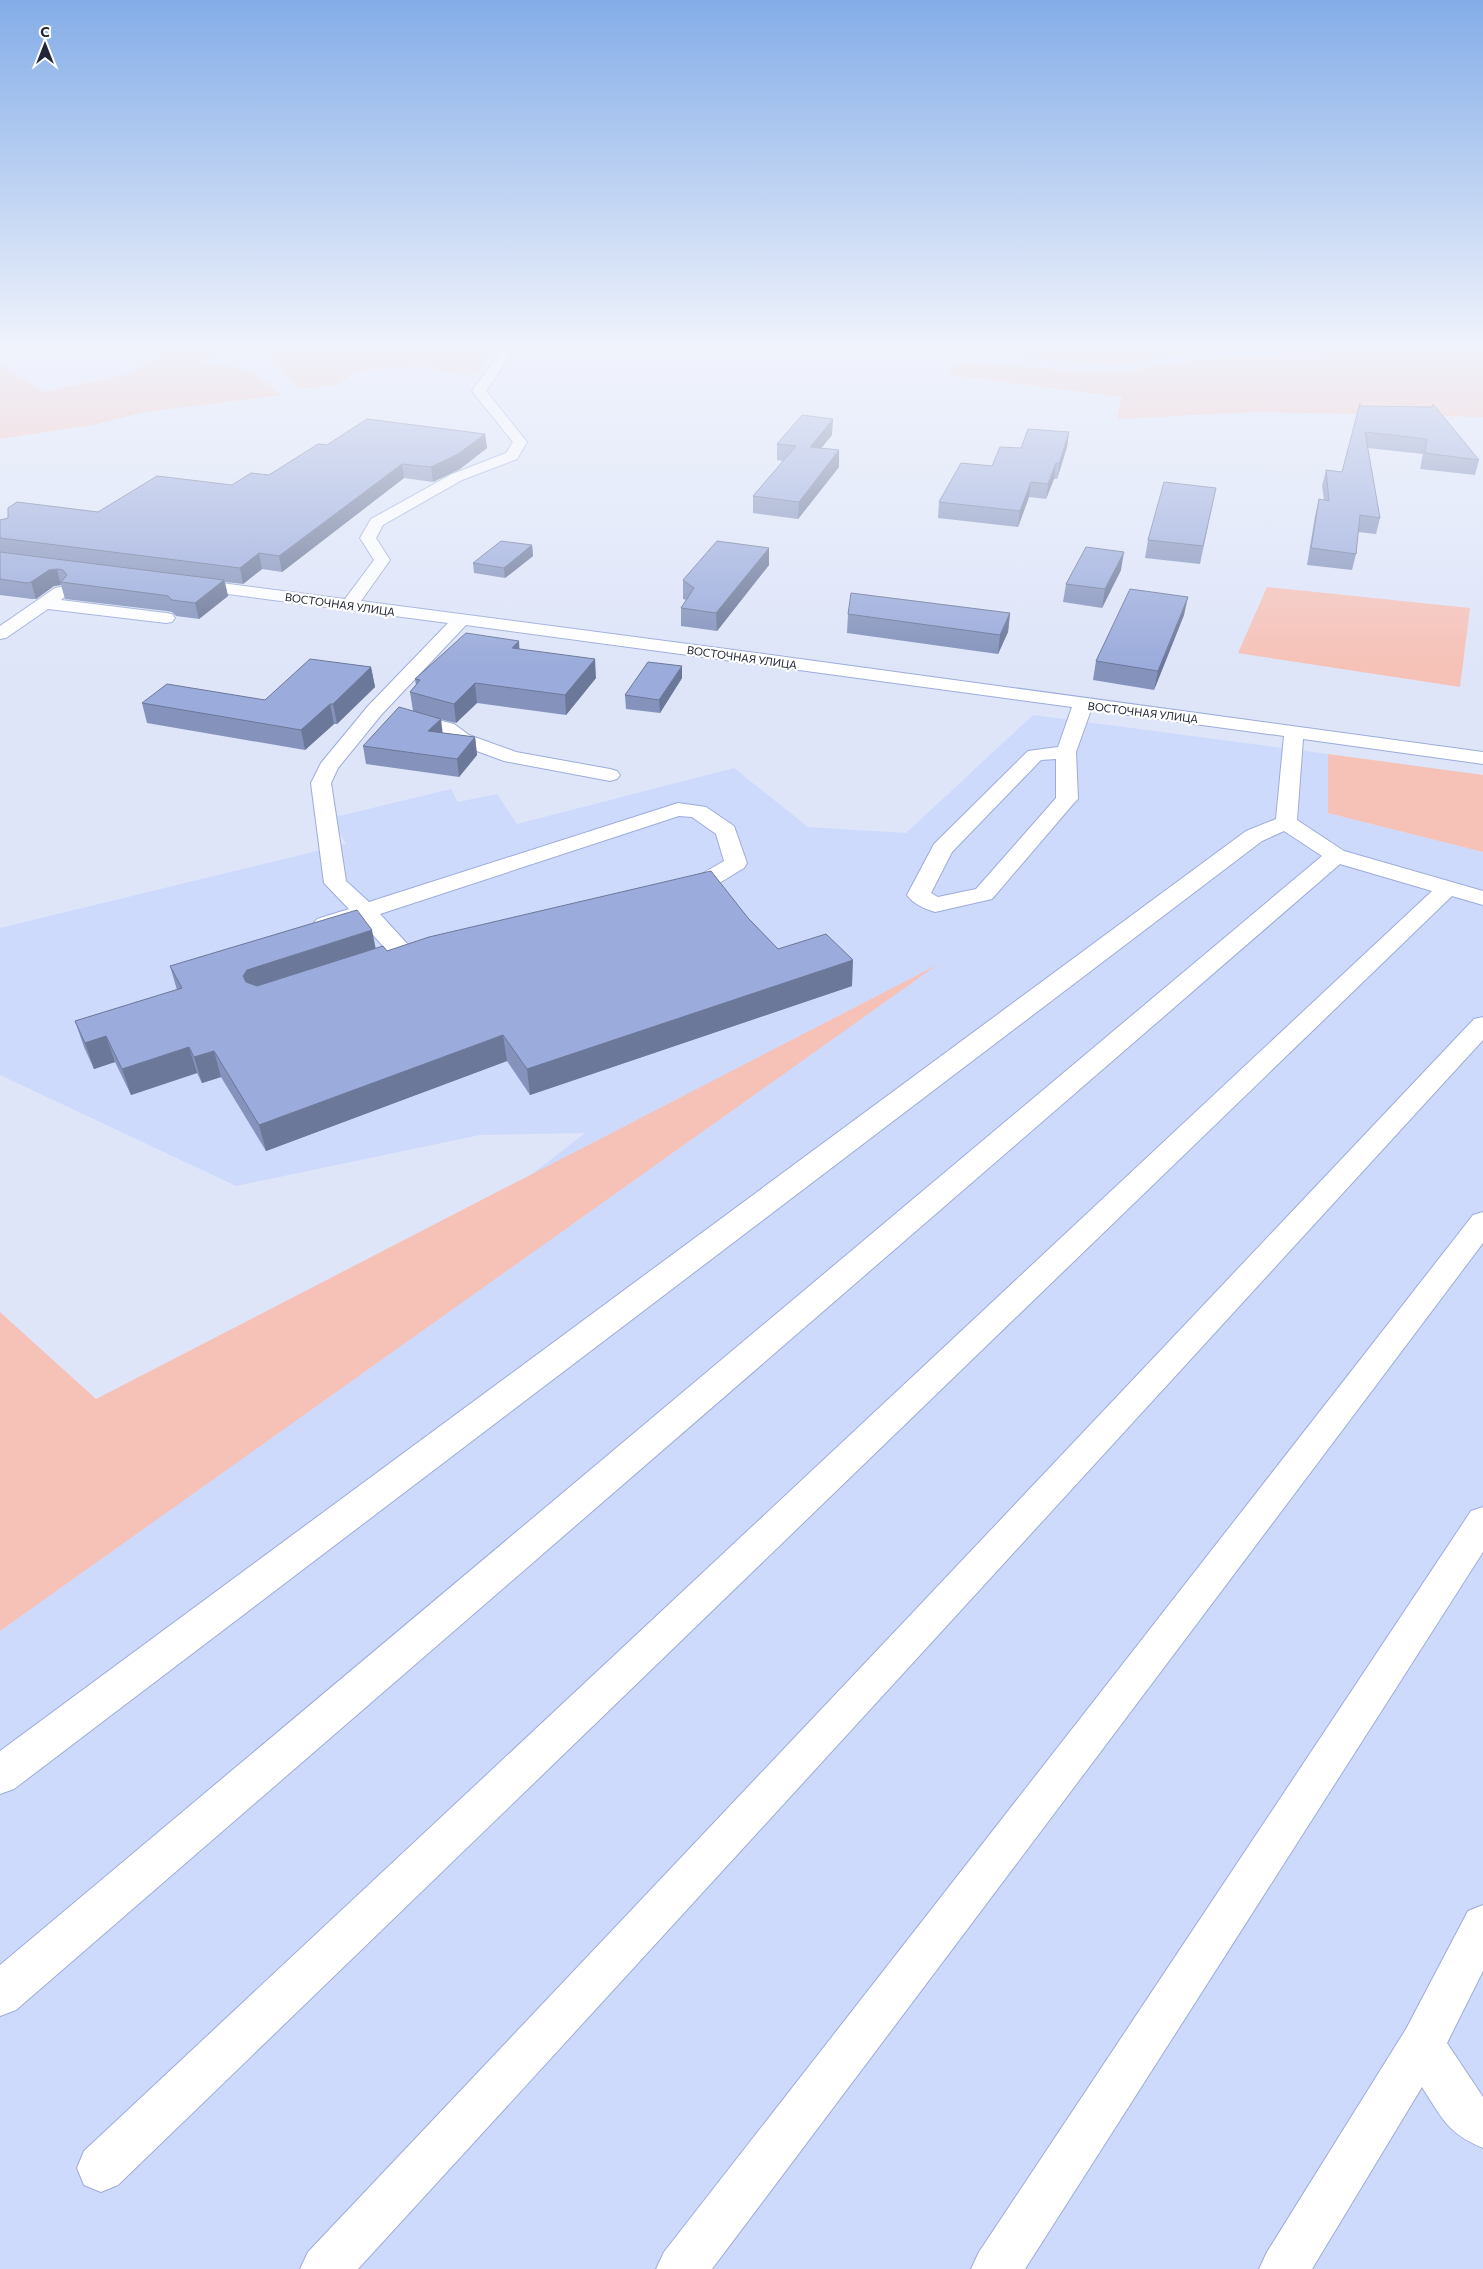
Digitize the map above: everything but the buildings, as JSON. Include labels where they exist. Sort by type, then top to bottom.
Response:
[{"type":"street","points":[[349,605],[382,560],[368,538],[377,522],[457,478],[512,456],[514,453]]},
{"type":"street","points":[[0,634],[76,582]]},
{"type":"street","name":"ВОСТОЧНАЯ УЛИЦА","points":[[170,582],[749,657],[1483,758]]},
{"type":"street","points":[[45,603],[166,618]]},
{"type":"street","points":[[450,946],[396,960],[365,911],[335,883],[321,783],[328,767],[375,710],[461,620]]},
{"type":"street","points":[[1066,752],[1035,755],[942,849],[918,895],[935,905],[984,894],[1068,799],[1066,752],[1083,704]]},
{"type":"street","points":[[375,710],[447,728],[462,739],[511,757],[610,774]]},
{"type":"street","points":[[1286,822],[1294,732]]},
{"type":"street","points":[[301,932],[678,809],[698,812],[726,831],[736,863],[699,885],[662,894]]},
{"type":"street","points":[[1286,822],[1336,856],[1483,898]]},
{"type":"street","points":[[0,1775],[1254,836],[1286,822]]},
{"type":"street","points":[[0,1994],[1336,856]]},
{"type":"street","points":[[101,2168],[1448,888]]},
{"type":"street","points":[[325,2269],[1483,1025]]},
{"type":"street","points":[[681,2269],[1483,1222]]},
{"type":"street","points":[[996,2269],[1483,1522]]},
{"type":"street","points":[[1284,2269],[1422,2045],[1483,1926]]},
{"type":"street","points":[[1422,2045],[1466,2112],[1483,2125]]},
{"type":"shaded area","points":[[1267,587],[1470,608],[1460,687],[1238,653]]},
{"type":"shaded area","points":[[1033,715],[1328,754],[1328,813],[1483,852],[1483,2269],[0,2269],[0,1586],[585,1133],[480,1135],[236,1186],[0,1075],[0,928],[346,844],[331,818],[451,789],[458,802],[497,794],[517,824],[734,768],[808,827],[906,833]]},
{"type":"shaded area","points":[[1328,754],[1483,775],[1483,852],[1328,813]]},
{"type":"shaded area","points":[[937,965],[0,1631],[0,1312],[96,1399]]}]
